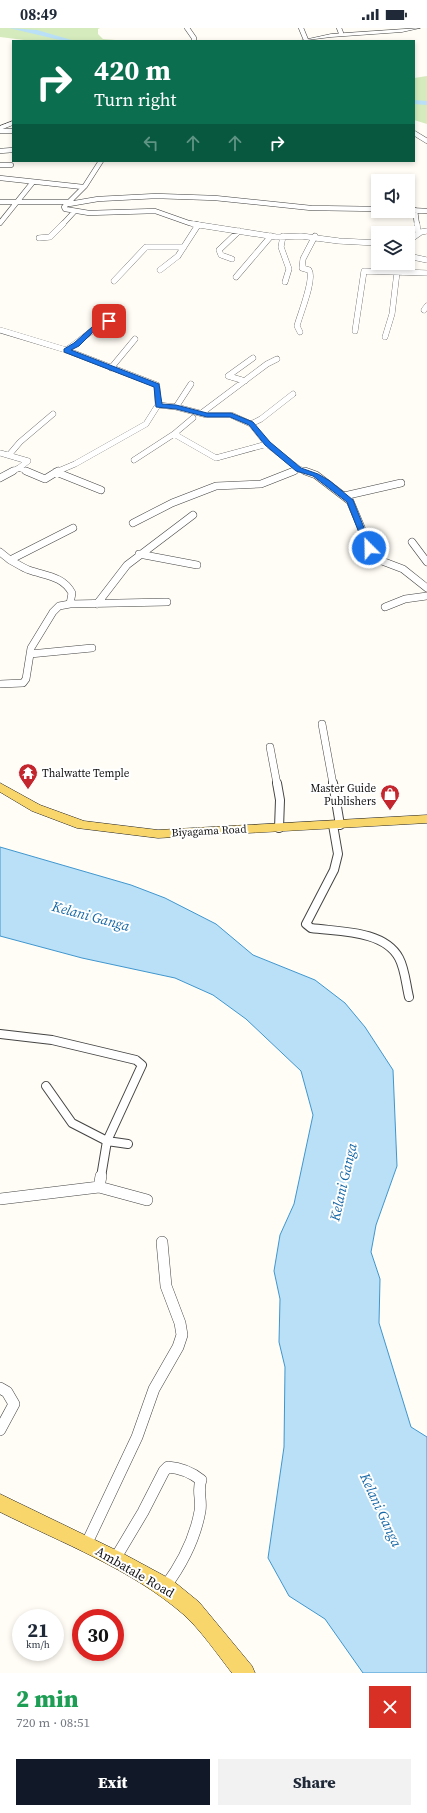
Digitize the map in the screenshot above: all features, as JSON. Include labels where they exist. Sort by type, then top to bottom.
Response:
[{"type":"main road","name":"Biyagama Road","points":[[0,787],[36,808],[82,825],[158,834],[427,819]]},
{"type":"main road","name":"Ambatale Road","points":[[0,1503],[115,1559],[165,1587],[192,1609],[245,1673]]},
{"type":"street","points":[[187,28],[194,40]]},
{"type":"street","points":[[301,28],[304,40],[340,31],[391,33],[417,28]]},
{"type":"street","points":[[0,130],[12,124]]},
{"type":"street","points":[[0,130],[12,131]]},
{"type":"street","points":[[415,133],[427,141]]},
{"type":"street","points":[[0,151],[12,150]]},
{"type":"street","points":[[101,162],[90,180],[70,203],[64,207],[65,209],[74,212],[110,214],[155,211],[198,225],[271,236],[315,236],[339,242],[371,243]]},
{"type":"street","points":[[0,164],[11,165]]},
{"type":"street","points":[[0,178],[83,187]]},
{"type":"street","points":[[0,223],[33,182]]},
{"type":"street","points":[[0,202],[70,203],[117,196],[168,195],[322,209],[371,209]]},
{"type":"street","points":[[418,233],[415,210],[427,210]]},
{"type":"street","points":[[39,238],[50,237],[74,212]]},
{"type":"street","points":[[160,270],[170,264],[184,248],[198,225]]},
{"type":"street","points":[[232,259],[220,255],[219,250],[239,231]]},
{"type":"street","points":[[415,237],[418,233],[427,231]]},
{"type":"street","points":[[236,277],[271,236]]},
{"type":"street","points":[[283,236],[281,247],[286,257],[288,272],[285,282]]},
{"type":"street","points":[[300,332],[297,326],[305,299],[309,292],[311,273],[302,268],[303,259],[315,236]]},
{"type":"street","points":[[114,282],[146,247],[184,248]]},
{"type":"street","points":[[415,257],[427,260]]},
{"type":"street","points":[[355,332],[364,271],[427,273]]},
{"type":"street","points":[[385,337],[387,326],[392,314],[397,272]]},
{"type":"street","points":[[66,350],[76,344],[94,328],[109,321]]},
{"type":"street","points":[[0,330],[66,350],[157,386],[158,405],[146,424],[75,464],[56,472],[45,480],[19,468]]},
{"type":"street","points":[[110,368],[135,339]]},
{"type":"street","points":[[245,356],[270,363]]},
{"type":"street","points":[[246,380],[228,376],[253,358]]},
{"type":"street","points":[[203,412],[277,359]]},
{"type":"street","points":[[176,407],[191,384]]},
{"type":"street","points":[[251,424],[261,419],[293,394]]},
{"type":"street","points":[[158,405],[203,412],[207,415],[231,415],[251,424],[268,444],[299,469],[316,475],[350,501],[374,558],[403,569],[427,588]]},
{"type":"street","points":[[9,455],[20,442],[53,414]]},
{"type":"street","points":[[134,460],[174,434],[193,418]]},
{"type":"street","points":[[174,434],[216,458],[268,444]]},
{"type":"street","points":[[0,453],[28,461],[19,468],[0,478]]},
{"type":"street","points":[[133,523],[172,503],[216,486],[261,484],[299,469]]},
{"type":"street","points":[[56,472],[101,490]]},
{"type":"street","points":[[344,496],[401,483]]},
{"type":"street","points":[[96,604],[127,565],[139,554],[193,515]]},
{"type":"street","points":[[10,560],[73,528]]},
{"type":"street","points":[[412,542],[427,562]]},
{"type":"street","points":[[0,552],[24,568],[54,576],[66,584],[72,593],[70,604]]},
{"type":"street","points":[[139,554],[197,565]]},
{"type":"street","points":[[385,607],[404,600],[427,596]]},
{"type":"street","points":[[0,684],[23,683],[26,680],[31,648],[53,612],[59,606],[70,604],[138,601],[168,602]]},
{"type":"street","points":[[30,654],[92,648]]},
{"type":"street","points":[[322,724],[337,825],[338,854],[334,870],[306,924],[311,928],[374,937],[387,943],[399,958],[409,997]]},
{"type":"street","points":[[270,747],[280,800],[279,828]]},
{"type":"street","points":[[0,1034],[22,1034],[69,1043],[136,1060],[142,1066],[107,1141],[99,1188]]},
{"type":"street","points":[[46,1086],[72,1123],[107,1141],[128,1144]]},
{"type":"street","points":[[0,1199],[99,1188],[148,1200]]},
{"type":"street","points":[[86,1545],[134,1444],[154,1389],[178,1347],[182,1334],[180,1323],[166,1286],[162,1242]]},
{"type":"street","points":[[0,1388],[7,1392],[14,1404],[0,1430]]},
{"type":"street","points":[[115,1559],[124,1540],[138,1522],[148,1504],[160,1473],[168,1467],[181,1468],[195,1475],[201,1480],[198,1487],[200,1508],[191,1543],[179,1569],[165,1587]]},
{"type":"green space","points":[[0,28],[100,28],[98,29],[98,34],[103,39],[116,40],[24,40],[0,37]]},
{"type":"green space","points":[[427,76],[427,124],[415,120],[415,78]]},
{"type":"water","name":"Kelani Ganga","points":[[0,847],[131,885],[165,898],[216,924],[253,955],[315,980],[345,1003],[365,1027],[393,1070],[397,1166],[376,1225],[371,1252],[380,1279],[379,1323],[411,1427],[427,1437],[427,1673],[363,1673],[325,1619],[289,1596],[268,1558],[284,1447],[285,1367],[279,1342],[280,1299],[274,1271],[280,1235],[294,1204],[313,1115],[301,1071],[246,1019],[213,995],[175,978],[82,958],[0,936]]},
{"type":"waterway","points":[[12,28],[37,32],[68,40]]},
{"type":"waterway","points":[[415,102],[427,103]]},
{"type":"place","name":"Thalwatte Temple","points":[[28,790]]},
{"type":"place","name":"Master Guide Publishers","points":[[390,811]]},
{"type":"route","points":[[109,321],[94,328],[76,344],[66,350],[110,368],[146,380],[157,386],[159,396],[158,405],[203,412],[207,415],[231,415],[251,424],[268,444],[299,469],[316,475],[350,501],[369,548]]}]
